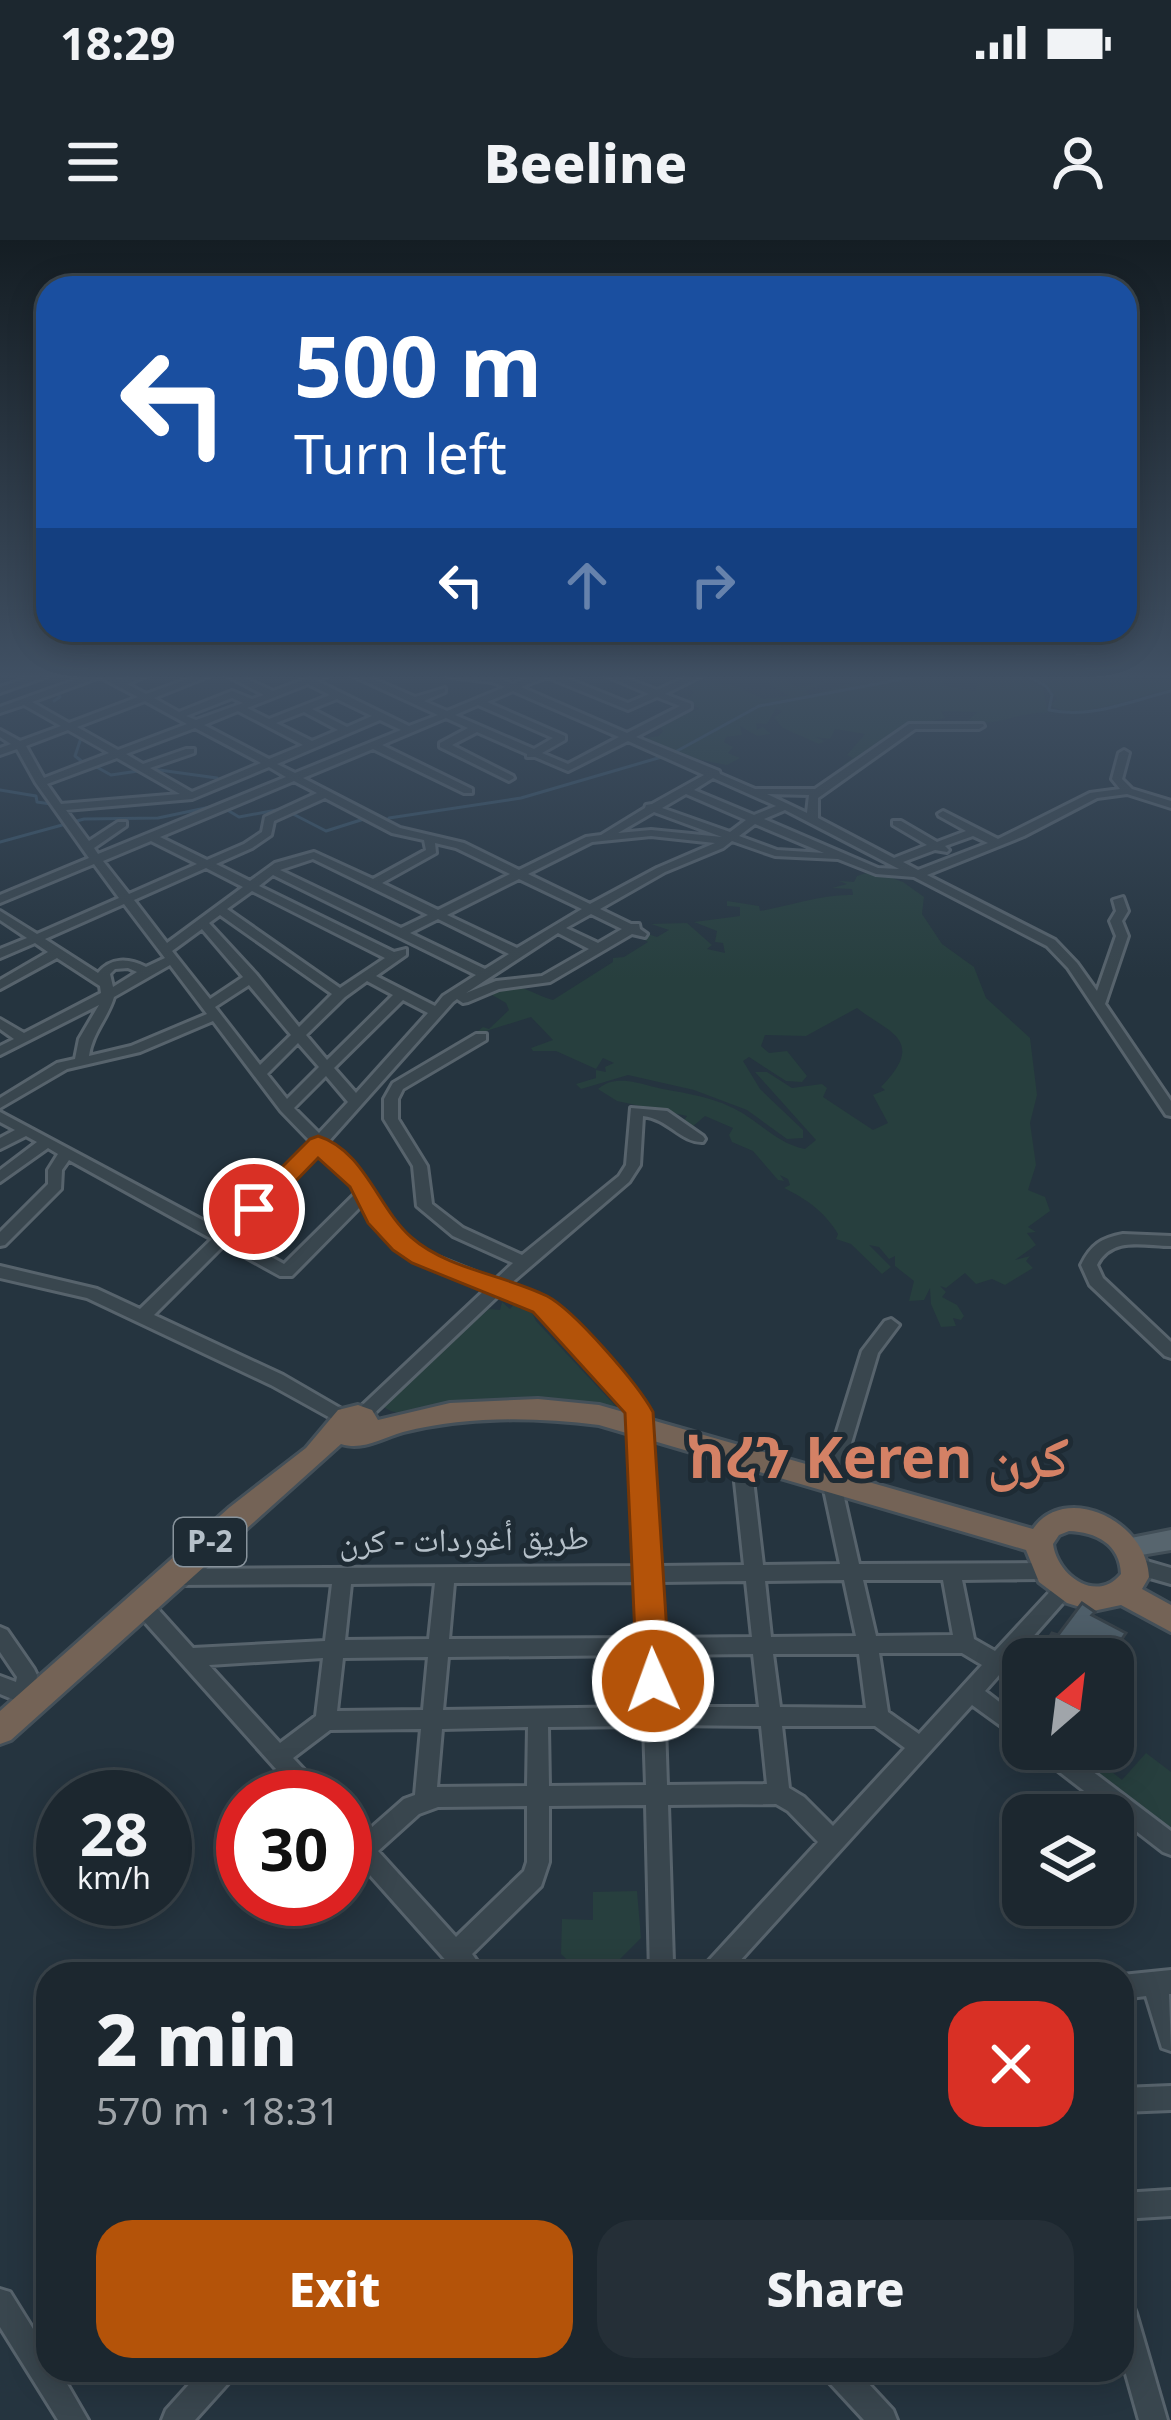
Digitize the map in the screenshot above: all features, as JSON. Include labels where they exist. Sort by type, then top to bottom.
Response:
[{"type":"highway","name":"P-2","points":[[0,1730],[171,1577],[355,1425],[394,1424],[506,1406],[565,1410],[640,1425],[1039,1542]]},
{"type":"highway","points":[[1129,1569],[1095,1599],[1055,1580],[1039,1542],[1049,1527],[1079,1520],[1112,1531],[1129,1569],[1171,1620]]},
{"type":"main road","points":[[1129,1569],[1171,1540]]},
{"type":"street","points":[[36,776],[286,1108],[366,1192],[377,1216],[403,1244],[542,1305],[636,1404],[650,1573],[662,1962]]},
{"type":"street","points":[[40,783],[59,776]]},
{"type":"street","points":[[154,776],[192,796],[208,815]]},
{"type":"street","points":[[60,807],[192,796],[239,776]]},
{"type":"street","points":[[293,776],[396,831],[454,843],[638,929],[545,979],[477,990],[430,1016]]},
{"type":"street","points":[[0,898],[92,853],[152,837],[307,776]]},
{"type":"street","points":[[437,776],[468,791]]},
{"type":"street","points":[[504,776],[509,778]]},
{"type":"street","points":[[401,933],[605,836],[710,776]]},
{"type":"street","points":[[721,776],[1052,943],[1171,1112]]},
{"type":"street","points":[[816,821],[813,797],[841,776]]},
{"type":"street","points":[[1118,776],[1128,791]]},
{"type":"street","points":[[683,789],[876,871],[918,874],[998,843],[1094,795],[1128,791],[1171,805]]},
{"type":"street","points":[[752,790],[818,792]]},
{"type":"street","points":[[0,954],[208,865],[263,836],[269,819],[327,793]]},
{"type":"street","points":[[143,1316],[318,1144],[430,1016],[482,973],[590,909],[785,806]]},
{"type":"street","points":[[650,807],[726,840]]},
{"type":"street","points":[[944,814],[998,843]]},
{"type":"street","points":[[771,851],[816,821]]},
{"type":"street","points":[[92,853],[122,824]]},
{"type":"street","points":[[897,824],[959,859]]},
{"type":"street","points":[[894,862],[974,831]]},
{"type":"street","points":[[605,836],[651,833],[726,840],[813,858],[841,857]]},
{"type":"street","points":[[152,837],[255,884],[394,957]]},
{"type":"street","points":[[372,884],[432,851],[429,841]]},
{"type":"street","points":[[0,1051],[106,989],[146,972],[294,858],[314,855],[515,952]]},
{"type":"street","points":[[274,871],[482,973]]},
{"type":"street","points":[[1099,1004],[1111,948],[1122,936],[1116,921],[1123,910],[1119,900]]},
{"type":"street","points":[[375,920],[410,902]]},
{"type":"street","points":[[222,911],[340,994]]},
{"type":"street","points":[[0,915],[106,989]]},
{"type":"street","points":[[204,924],[355,1101]]},
{"type":"street","points":[[557,928],[601,951]]},
{"type":"street","points":[[260,1072],[340,994],[418,942]]},
{"type":"street","points":[[0,986],[56,953]]},
{"type":"street","points":[[82,1059],[88,1027],[104,1010],[104,973],[117,964],[146,972]]},
{"type":"street","points":[[365,975],[430,1016]]},
{"type":"street","points":[[0,1104],[62,1066],[135,1049],[213,1010],[252,977]]},
{"type":"street","points":[[286,1108],[401,994]]},
{"type":"street","points":[[0,1023],[22,1039]]},
{"type":"street","points":[[481,1037],[398,1086],[390,1098],[389,1120],[421,1169],[425,1206],[458,1232],[524,1262]]},
{"type":"street","points":[[0,1272],[74,1287],[143,1316],[328,1406],[355,1425],[524,1262],[629,1173],[636,1112],[662,1114],[698,1139]]},
{"type":"street","points":[[0,1116],[286,1272],[366,1192]]},
{"type":"street","points":[[0,1144],[23,1132]]},
{"type":"street","points":[[0,1177],[45,1143]]},
{"type":"street","points":[[0,1241],[56,1185],[55,1170],[66,1154]]},
{"type":"street","points":[[1171,1241],[1114,1238],[1095,1250],[1089,1265],[1096,1280],[1171,1352]]},
{"type":"street","points":[[878,1717],[868,1646],[832,1480],[870,1351],[892,1325]]},
{"type":"street","points":[[741,1454],[778,1795]]},
{"type":"street","points":[[1129,1569],[1171,1576]]},
{"type":"street","points":[[951,1573],[965,1644]]},
{"type":"street","name":"طريق أغوردات - كرن","points":[[171,1577],[951,1573],[1055,1580]]},
{"type":"street","points":[[425,1799],[445,1575]]},
{"type":"street","points":[[326,1721],[342,1576]]},
{"type":"street","points":[[723,1962],[997,1663],[1055,1580]]},
{"type":"street","points":[[141,1604],[291,1770]]},
{"type":"street","points":[[0,1636],[36,1694]]},
{"type":"street","points":[[192,1657],[335,1649],[965,1644],[997,1663]]},
{"type":"street","points":[[0,1684],[36,1694]]},
{"type":"street","points":[[971,1692],[1002,1716]]},
{"type":"street","points":[[279,1756],[326,1721],[655,1716],[878,1717],[920,1748]]},
{"type":"street","points":[[456,1954],[533,1878],[538,1862],[538,1720]]},
{"type":"street","points":[[1074,1770],[1171,1844]]},
{"type":"street","points":[[372,1842],[425,1799],[778,1795],[796,1804],[833,1842]]},
{"type":"street","points":[[372,1861],[463,1962]]},
{"type":"street","points":[[1162,1983],[1171,2039]]},
{"type":"street","points":[[1134,2100],[1171,2098]]},
{"type":"street","points":[[1134,2205],[1171,2203]]},
{"type":"street","points":[[4,2319],[36,2365]]},
{"type":"street","points":[[1134,2354],[1153,2420]]},
{"type":"street","points":[[48,2382],[74,2420]]},
{"type":"street","points":[[176,2420],[210,2382]]},
{"type":"street","points":[[848,2382],[883,2420]]},
{"type":"green space","points":[[873,871],[903,882],[924,897],[922,914],[942,944],[974,967],[986,998],[1030,1038],[1037,1095],[1030,1123],[1036,1165],[1028,1190],[1045,1197],[1050,1211],[1028,1227],[1036,1232],[1027,1233],[1036,1245],[1015,1260],[1030,1256],[1026,1261],[1033,1268],[1005,1285],[992,1279],[976,1284],[965,1273],[946,1288],[940,1286],[946,1292],[942,1297],[957,1305],[964,1316],[953,1318],[956,1326],[941,1327],[930,1288],[924,1300],[909,1301],[914,1281],[895,1266],[895,1256],[889,1259],[879,1247],[869,1245],[891,1267],[882,1274],[851,1244],[836,1239],[838,1234],[821,1212],[784,1188],[790,1185],[788,1179],[780,1175],[784,1181],[778,1180],[753,1151],[732,1142],[733,1128],[705,1116],[692,1127],[683,1122],[687,1116],[617,1101],[598,1089],[610,1082],[630,1081],[712,1100],[805,1149],[816,1140],[755,1072],[767,1072],[792,1088],[822,1084],[827,1088],[823,1097],[873,1130],[888,1123],[873,1095],[885,1090],[881,1087],[895,1071],[902,1047],[890,1031],[857,1008],[806,1036],[765,1035],[761,1046],[769,1053],[787,1051],[807,1076],[802,1082],[786,1081],[749,1057],[743,1061],[760,1089],[803,1130],[803,1138],[787,1139],[747,1110],[694,1090],[628,1075],[581,1089],[576,1084],[596,1078],[596,1070],[606,1072],[605,1067],[614,1063],[603,1058],[596,1069],[556,1051],[533,1051],[531,1048],[553,1040],[531,1017],[473,1035],[483,1027],[489,1029],[509,1010],[487,992],[516,987],[553,1000],[613,958],[624,957],[648,942],[638,936],[639,931],[657,937],[669,930],[651,924],[687,923],[712,945],[707,949],[725,953],[723,943],[715,942],[717,931],[694,922],[740,916],[740,907],[727,906],[727,901],[759,906],[760,911],[853,895],[852,889],[832,888],[847,884],[839,881],[854,882],[857,876]]},
{"type":"green space","points":[[502,1302],[510,1309],[515,1303],[520,1309],[530,1308],[536,1321],[621,1412],[526,1399],[468,1402],[413,1413],[384,1407],[387,1396],[489,1309],[500,1310]]},
{"type":"green space","points":[[1146,1753],[1171,1772],[1171,1838],[1134,1809],[1134,1794],[1114,1794],[1083,1770],[1109,1770],[1122,1780]]},
{"type":"green space","points":[[637,1891],[641,1938],[617,1962],[569,1962],[561,1954],[562,1919],[593,1920],[593,1892]]},
{"type":"building","points":[[1082,1603],[1095,1612],[1092,1615],[1126,1633],[1123,1638],[1049,1638],[1052,1633],[1058,1635]]},
{"type":"waterway","points":[[201,776],[217,778]]},
{"type":"waterway","points":[[389,818],[521,798],[597,776]]},
{"type":"waterway","points":[[0,790],[36,796],[37,802],[51,804]]},
{"type":"waterway","points":[[0,842],[84,819],[158,818],[215,806]]},
{"type":"waterway","points":[[224,808],[239,817],[282,809]]},
{"type":"waterway","points":[[291,813],[326,831],[364,819]]},
{"type":"district","name":"ከረን Keren كرن","points":[[878,1458]]},
{"type":"route","points":[[254,1209],[318,1144],[352,1173],[377,1216],[403,1244],[422,1257],[542,1305],[622,1386],[639,1412],[653,1681]]}]
